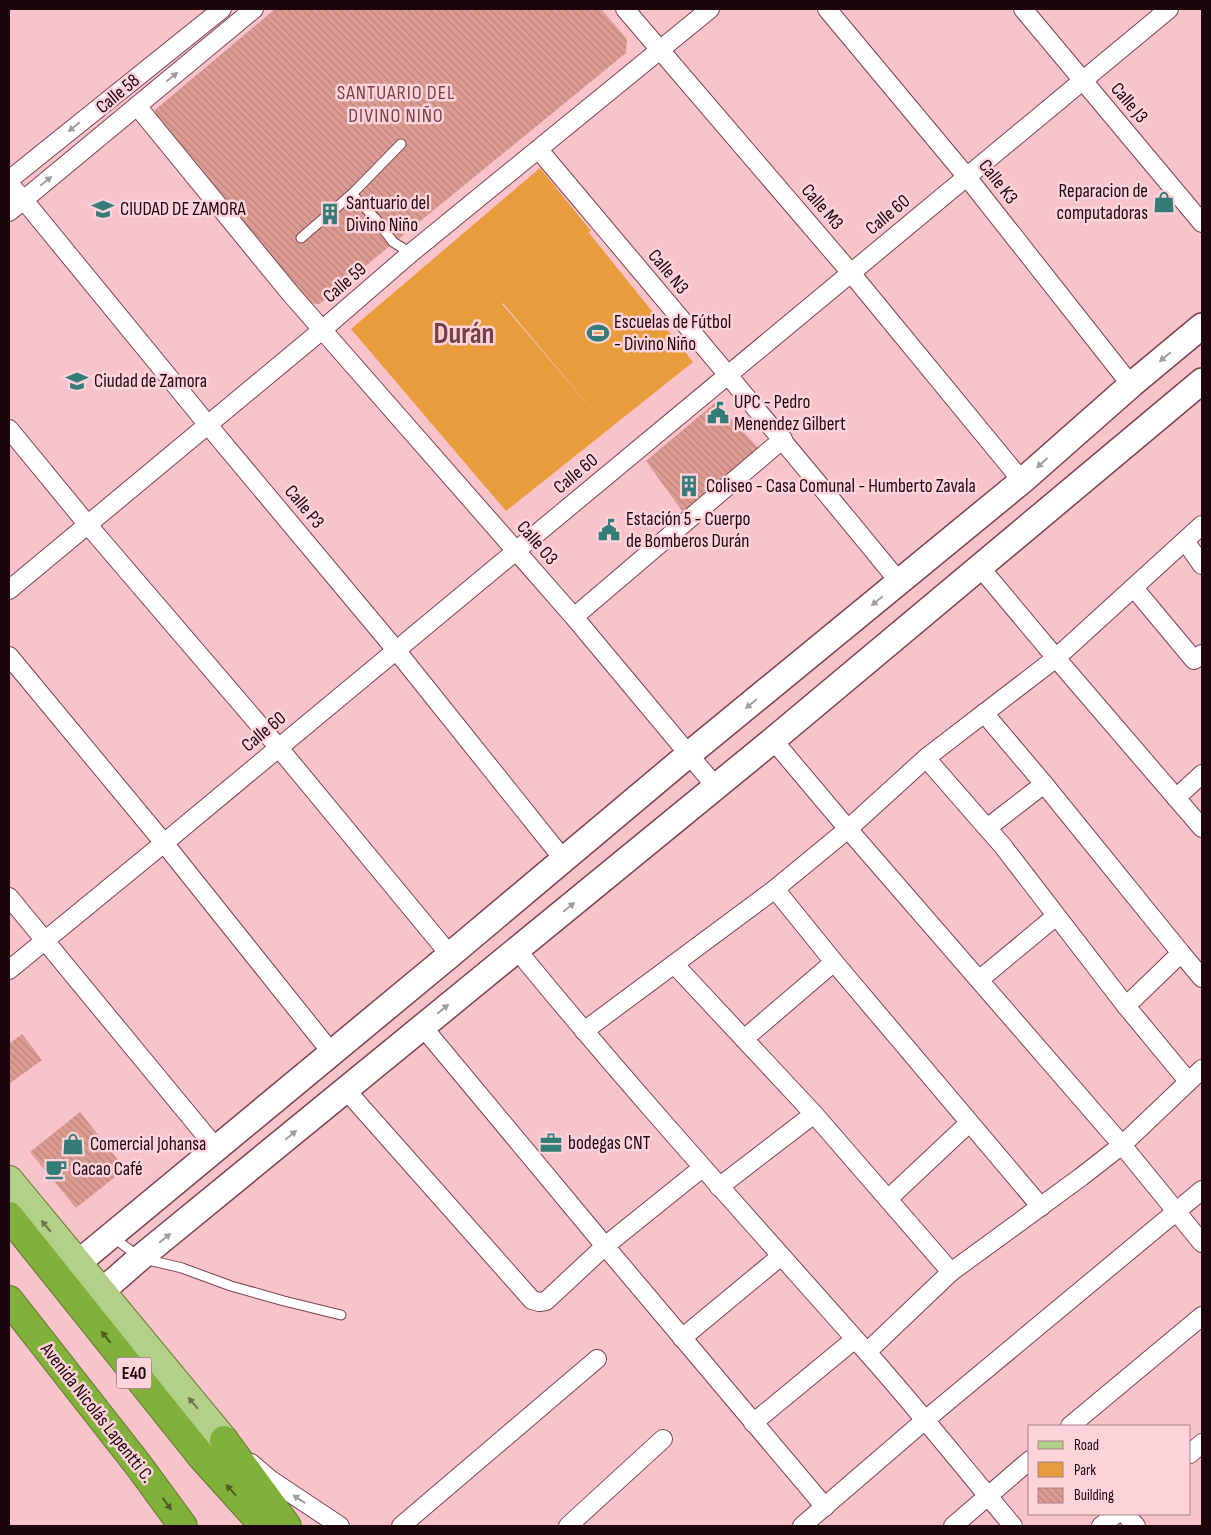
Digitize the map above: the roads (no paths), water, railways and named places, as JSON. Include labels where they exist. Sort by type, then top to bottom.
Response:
[{"type":"highway","name":"E40","points":[[9,1216],[201,1456],[264,1526]]},
{"type":"highway","name":"Avenida Nicolás Lapentti C.","points":[[9,1300],[139,1466],[183,1526]]},
{"type":"highway","points":[[224,1440],[287,1526]]},
{"type":"main road","points":[[9,1180],[224,1440]]},
{"type":"street","name":"Calle 58","points":[[9,180],[222,9]]},
{"type":"street","name":"Calle 58","points":[[9,212],[254,9]]},
{"type":"street","name":"Calle M3","points":[[625,9],[851,273],[1022,481]]},
{"type":"street","name":"Calle 59","points":[[9,590],[322,330],[411,253],[710,9]]},
{"type":"street","name":"Calle K3","points":[[827,9],[967,177],[1131,385]]},
{"type":"street","name":"Calle J3","points":[[1023,9],[1202,224]]},
{"type":"street","name":"Calle 60","points":[[9,970],[1169,9]]},
{"type":"street","name":"Calle O3","points":[[137,106],[322,330],[574,617],[716,787]]},
{"type":"street","name":"Calle N3","points":[[539,150],[727,376],[783,440],[900,583]]},
{"type":"street","name":"Calle P3","points":[[9,184],[396,650],[564,860]]},
{"type":"street","points":[[78,1263],[688,755],[900,583],[1202,326]]},
{"type":"street","points":[[101,1292],[422,1026],[773,740],[1202,381]]},
{"type":"street","points":[[9,428],[88,525],[279,748],[450,955]]},
{"type":"street","points":[[574,617],[783,440]]},
{"type":"street","points":[[584,1031],[775,889],[848,829],[926,758],[1056,658],[1202,525]]},
{"type":"street","points":[[1185,541],[1202,565]]},
{"type":"street","points":[[979,566],[1202,828]]},
{"type":"street","points":[[1134,588],[1200,661]]},
{"type":"street","points":[[9,656],[164,843],[331,1052]]},
{"type":"street","points":[[984,713],[1202,978]]},
{"type":"street","points":[[773,740],[1122,1145],[1202,1243]]},
{"type":"street","points":[[926,758],[1002,845],[1126,1006],[1188,1081]]},
{"type":"street","points":[[1176,798],[1202,774]]},
{"type":"street","points":[[987,828],[1044,784]]},
{"type":"street","points":[[775,889],[834,962],[1041,1207]]},
{"type":"street","points":[[9,897],[216,1148]]},
{"type":"street","points":[[979,980],[1056,916]]},
{"type":"street","points":[[517,950],[702,1168],[861,1345],[1012,1526]]},
{"type":"street","points":[[1126,1006],[1181,953]]},
{"type":"street","points":[[744,1039],[834,962]]},
{"type":"street","points":[[674,964],[814,1114],[951,1272]]},
{"type":"street","points":[[422,1026],[825,1507]]},
{"type":"street","points":[[754,1422],[861,1345],[951,1272],[1122,1145],[1202,1069]]},
{"type":"street","points":[[346,1090],[532,1300],[539,1302],[546,1301],[605,1246],[702,1168]]},
{"type":"street","points":[[719,1187],[814,1114]]},
{"type":"street","points":[[888,1199],[969,1123]]},
{"type":"street","points":[[802,1526],[924,1421],[1202,1190]]},
{"type":"street","points":[[682,1338],[781,1256]]},
{"type":"street","points":[[1071,1425],[1202,1316]]},
{"type":"street","points":[[401,1526],[597,1359]]},
{"type":"street","points":[[568,1526],[663,1439]]},
{"type":"street","points":[[224,1440],[271,1480],[340,1526]]},
{"type":"street","points":[[1191,1453],[1202,1443]]},
{"type":"street","points":[[953,1526],[1028,1462]]},
{"type":"street","points":[[1101,1526],[1115,1515]]},
{"type":"street","points":[[1127,1515],[1136,1526]]},
{"type":"lane","points":[[301,238],[352,194],[401,144]]},
{"type":"lane","points":[[352,194],[375,218],[393,242],[411,253]]},
{"type":"lane","points":[[111,1236],[140,1258],[182,1268],[231,1286],[341,1315]]},
{"type":"place","name":"Reparacion de computadoras","points":[[1164,202]]},
{"type":"place","name":"CIUDAD DE ZAMORA","points":[[103,209]]},
{"type":"place","name":"Santuario del Divino Niño","points":[[330,214]]},
{"type":"place","name":"Escuelas de Fútbol - Divino Niño","points":[[598,333]]},
{"type":"place","name":"Ciudad de Zamora","points":[[77,381]]},
{"type":"place","name":"UPC - Pedro Menendez Gilbert","points":[[718,413]]},
{"type":"place","name":"Coliseo - Casa Comunal - Humberto Zavala","points":[[689,486]]},
{"type":"place","name":"Estación 5 - Cuerpo de Bomberos Durán","points":[[609,530]]},
{"type":"place","name":"bodegas CNT","points":[[551,1143]]},
{"type":"place","name":"Comercial Johansa","points":[[73,1144]]},
{"type":"place","name":"Cacao Café","points":[[56,1169]]},
{"type":"district","name":"SANTUARIO DEL DIVINO NIÑO","points":[[396,104]]},
{"type":"district","name":"Durán","points":[[464,334]]}]
